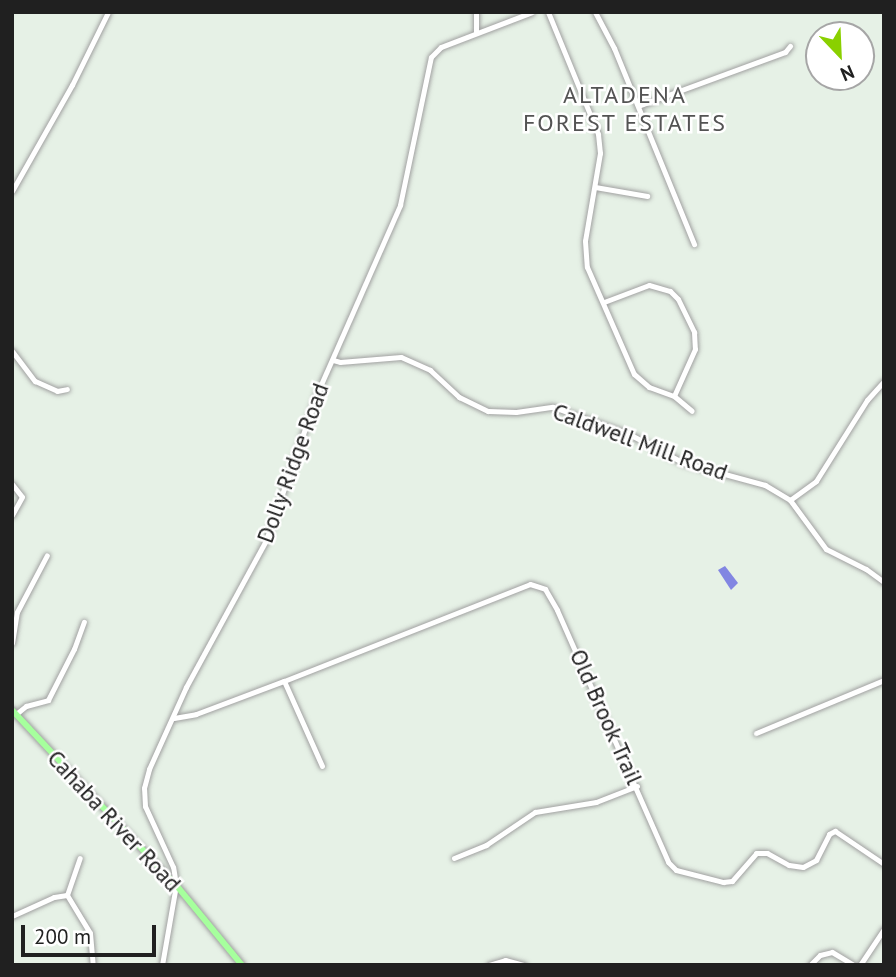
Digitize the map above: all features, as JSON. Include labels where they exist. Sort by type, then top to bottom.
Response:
[{"type":"main road","name":"Cahaba River Road","points":[[14,712],[176,885],[242,965]]},
{"type":"street","points":[[12,191],[72,85],[108,12]]},
{"type":"street","points":[[476,12],[477,33]]},
{"type":"street","name":"Dolly Ridge Road","points":[[162,965],[176,885],[173,867],[144,801],[149,769],[187,687],[272,527],[319,389],[400,205],[431,57],[441,47],[532,12]]},
{"type":"street","points":[[548,12],[598,134],[600,153],[585,254],[587,267],[634,374],[649,387],[674,396],[692,411]]},
{"type":"street","points":[[596,12],[638,106],[694,244]]},
{"type":"street","points":[[638,106],[785,52],[790,46]]},
{"type":"street","points":[[595,187],[647,196]]},
{"type":"street","points":[[604,302],[649,285],[670,291],[678,299],[694,332],[695,349],[674,396]]},
{"type":"street","points":[[12,351],[35,381],[57,391],[67,390]]},
{"type":"street","name":"Caldwell Mill Road","points":[[333,360],[340,362],[397,357],[416,362],[430,370],[459,397],[488,411],[516,412],[553,407],[568,411],[629,434],[684,463],[765,485],[790,500],[826,548],[884,582]]},
{"type":"street","points":[[790,500],[816,481],[867,400],[884,381]]},
{"type":"street","points":[[12,484],[22,497],[16,513],[12,515]]},
{"type":"street","points":[[12,643],[17,612],[47,555]]},
{"type":"street","name":"Old Brook Trail","points":[[174,718],[196,713],[284,681],[530,583],[541,586],[549,594],[637,786],[668,862],[676,870],[723,882],[732,881],[756,853],[766,853],[789,865],[803,867],[816,860],[829,834],[835,831],[884,864]]},
{"type":"street","points":[[14,712],[48,700],[74,649],[83,622]]},
{"type":"street","points":[[756,733],[884,680]]},
{"type":"street","points":[[284,681],[322,766]]},
{"type":"street","points":[[454,858],[485,845],[535,812],[596,802],[637,786]]},
{"type":"street","points":[[67,895],[80,859]]},
{"type":"street","points":[[12,916],[54,897],[67,895]]},
{"type":"street","points":[[67,895],[90,933],[93,965]]},
{"type":"street","points":[[810,965],[820,955],[832,951],[857,965],[884,929]]},
{"type":"street","points":[[489,965],[505,960],[524,965]]},
{"type":"shaded area","points":[[725,566],[738,583],[731,590],[718,570]]},
{"type":"district","name":"ALTADENA FOREST ESTATES","points":[[625,109]]}]
